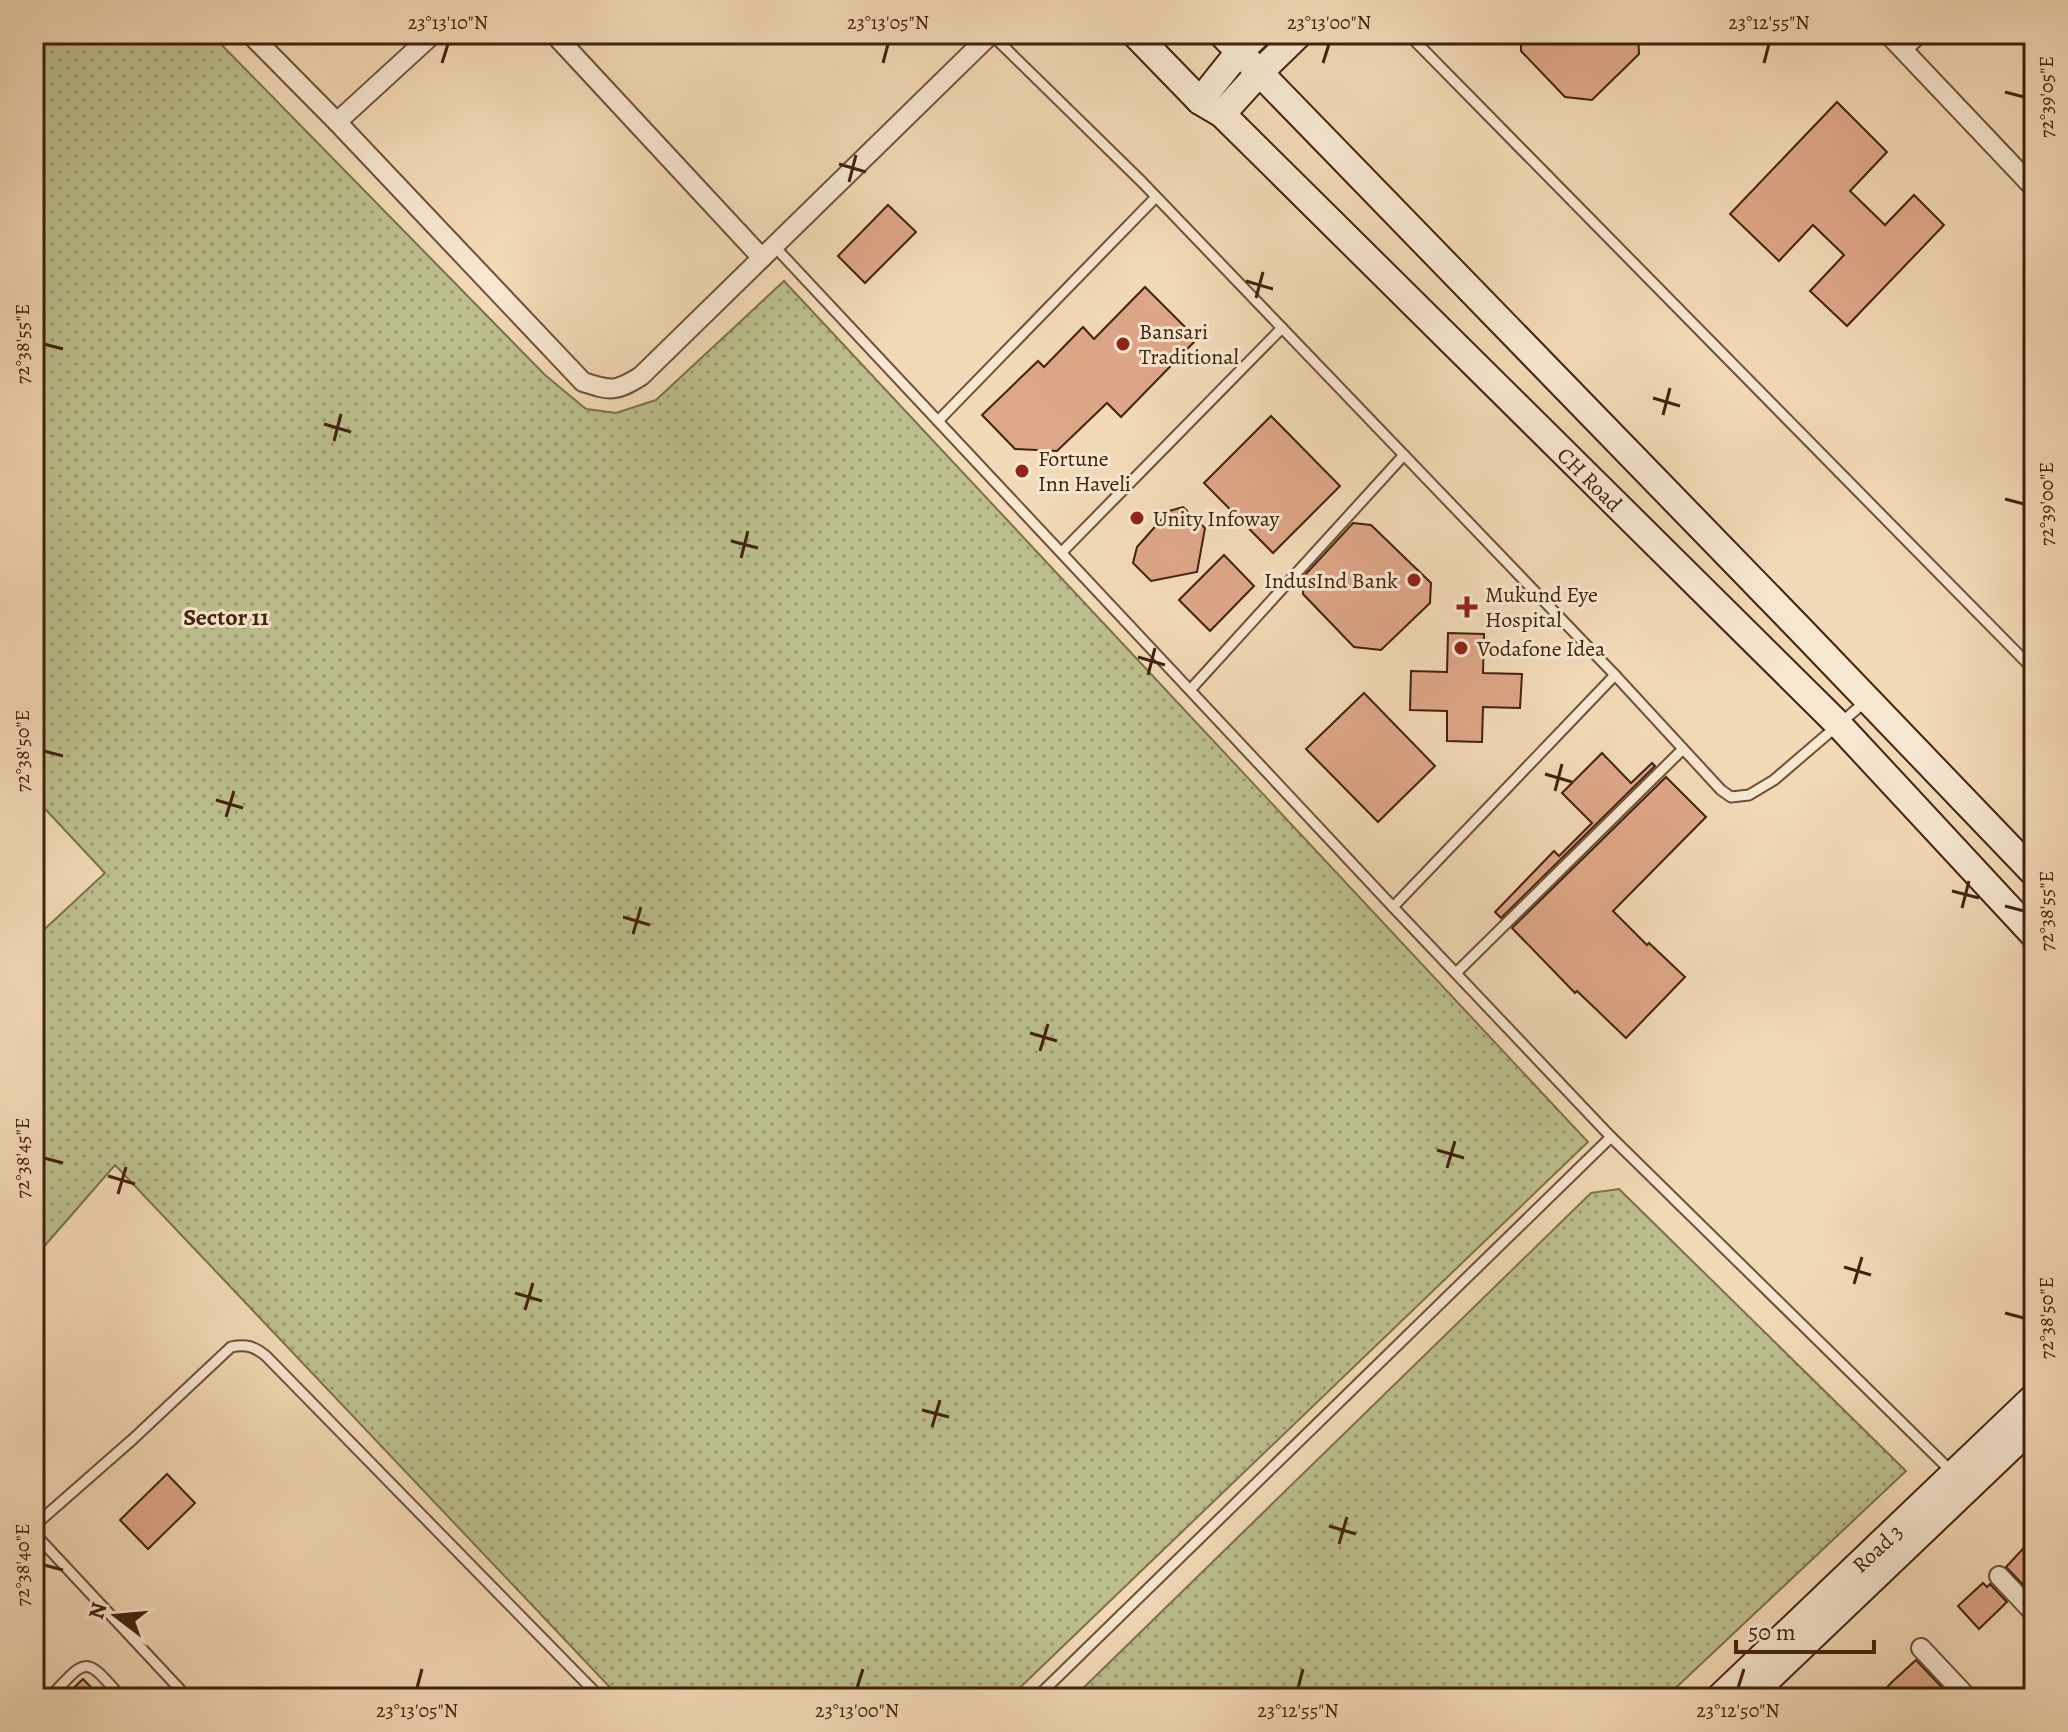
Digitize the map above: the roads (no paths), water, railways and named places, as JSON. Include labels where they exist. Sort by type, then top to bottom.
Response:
[{"type":"street","points":[[250,34],[583,382],[621,389],[641,376],[991,34]]},
{"type":"street","points":[[337,122],[433,34]]},
{"type":"street","points":[[554,34],[768,252]]},
{"type":"street","name":"CH Road","points":[[1135,34],[1839,725],[2034,935]]},
{"type":"street","points":[[1211,108],[1231,43],[1258,34]]},
{"type":"street","points":[[1211,108],[1260,72],[1299,34]]},
{"type":"street","points":[[1888,34],[2034,188]]},
{"type":"street","points":[[1903,49],[1918,34]]},
{"type":"street","name":"CH Road","points":[[1231,43],[2034,873]]},
{"type":"street","name":"Road 3","points":[[1719,1698],[2034,1397]]},
{"type":"street","name":"Road 3","points":[[1748,1698],[2034,1425]]},
{"type":"street","points":[[1999,1576],[2034,1613]]},
{"type":"street","points":[[1921,1648],[1968,1698]]},
{"type":"lane","points":[[991,34],[1156,197],[1615,675],[1721,790],[1731,797],[1749,795],[1774,780],[1868,700]]},
{"type":"lane","points":[[1408,34],[2034,670]]},
{"type":"lane","points":[[938,421],[1156,197]]},
{"type":"lane","points":[[768,252],[938,421],[1611,1137],[1955,1475]]},
{"type":"lane","points":[[1062,552],[1282,328]]},
{"type":"lane","points":[[1190,690],[1404,455]]},
{"type":"lane","points":[[1393,907],[1615,675]]},
{"type":"lane","points":[[1456,973],[1683,749]]},
{"type":"lane","points":[[1036,1698],[1611,1137]]},
{"type":"lane","points":[[34,1526],[231,1347],[254,1347],[601,1698]]},
{"type":"lane","points":[[34,1533],[188,1698]]},
{"type":"lane","points":[[49,1698],[78,1668],[85,1665],[97,1669],[122,1698]]},
{"type":"lane","points":[[578,1698],[590,1687]]},
{"type":"place","name":"Bansari Traditional","points":[[1123,344]]},
{"type":"place","name":"Fortune Inn Haveli","points":[[1022,471]]},
{"type":"place","name":"Unity Infoway","points":[[1137,518]]},
{"type":"place","name":"IndusInd Bank","points":[[1414,580]]},
{"type":"place","name":"Mukund Eye Hospital","points":[[1467,607]]},
{"type":"place","name":"Vodafone Idea","points":[[1461,648]]},
{"type":"district","name":"Sector 11","points":[[226,617]]}]
